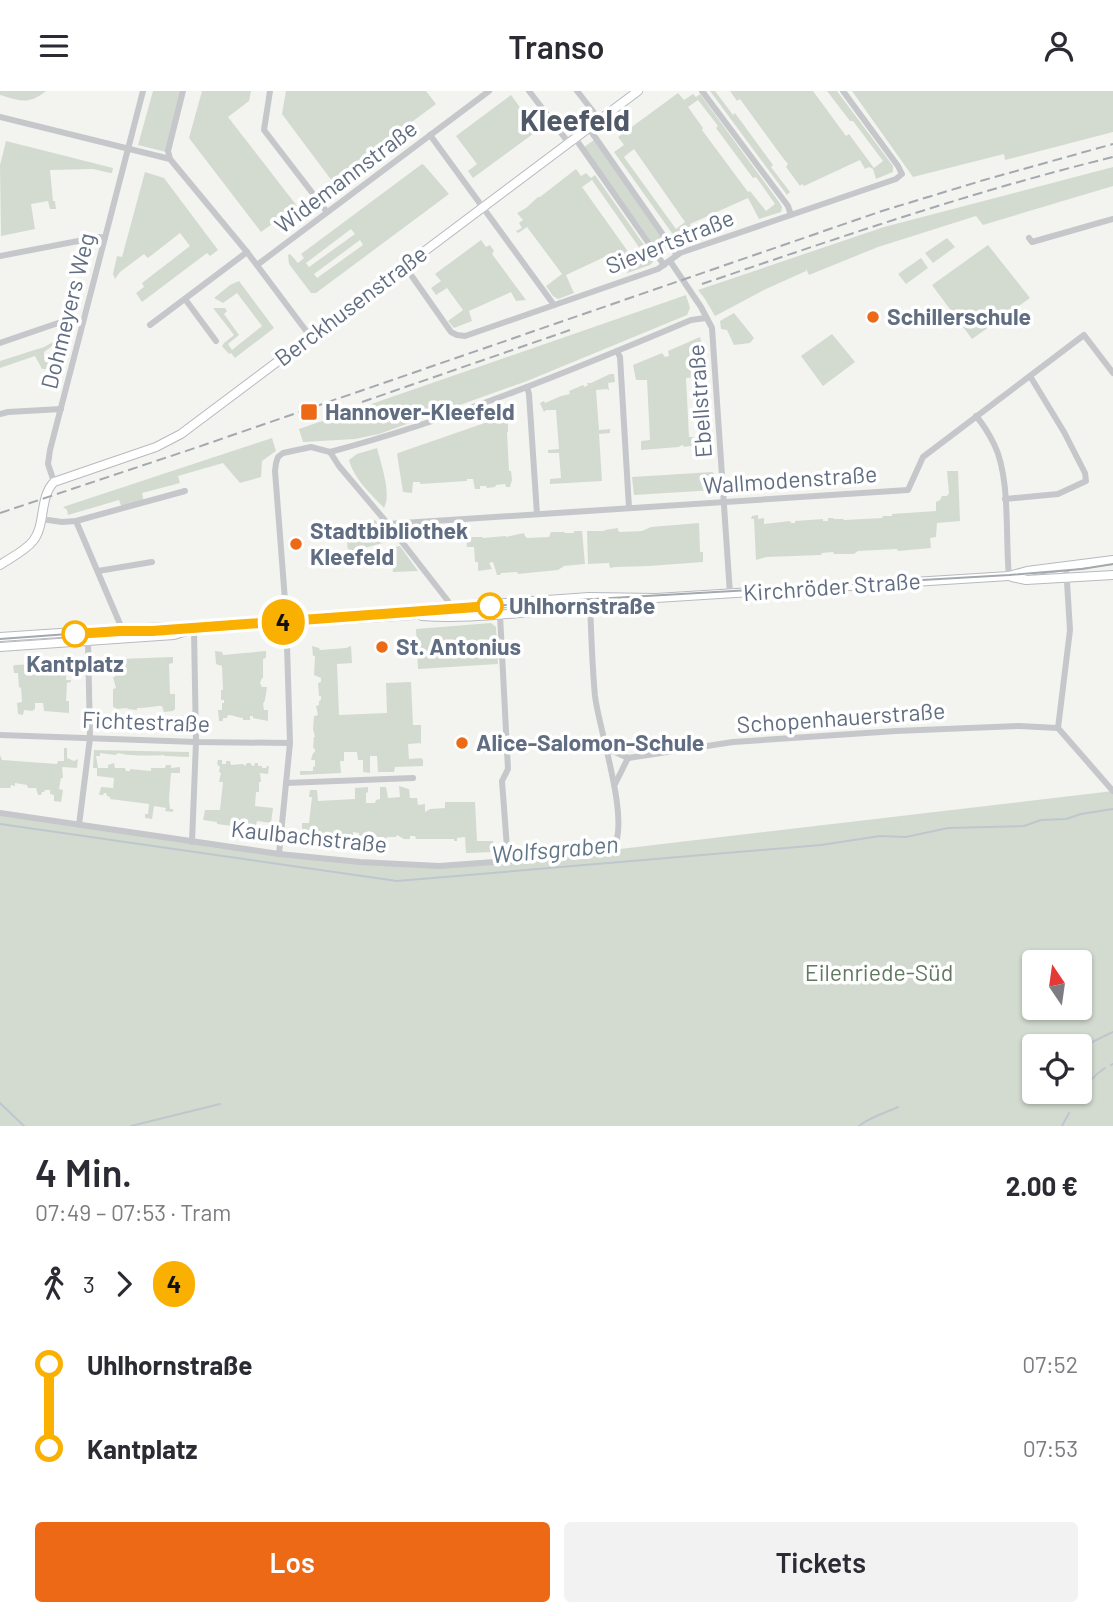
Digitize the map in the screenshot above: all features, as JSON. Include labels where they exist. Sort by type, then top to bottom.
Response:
[{"type":"main road","name":"Berckhusenstraße","points":[[51,485],[173,439],[638,91]]},
{"type":"main road","points":[[0,565],[33,541],[51,485]]},
{"type":"main road","points":[[1113,561],[1110,568],[1113,574]]},
{"type":"main road","name":"Kirchröder Straße","points":[[412,615],[451,618],[500,615],[656,598],[1009,576],[1027,571],[1113,561]]},
{"type":"main road","name":"Kirchröder Straße","points":[[1009,576],[1027,580],[1113,574]]},
{"type":"main road","name":"Kirchröder Straße","points":[[0,647],[88,641],[173,627],[194,630],[412,615],[450,607],[589,597],[656,598]]},
{"type":"main road","name":"Kirchröder Straße","points":[[0,637],[121,634]]},
{"type":"street","name":"Dohmeyers Weg","points":[[51,485],[48,464],[50,450],[143,91]]},
{"type":"street","points":[[183,91],[168,151],[170,159],[247,252],[310,337]]},
{"type":"street","points":[[270,91],[264,129],[327,212]]},
{"type":"street","name":"Widemannstraße","points":[[257,265],[489,91]]},
{"type":"street","name":"Ebellstraße","points":[[529,91],[572,140],[694,296],[712,328],[730,594]]},
{"type":"street","points":[[577,91],[599,119]]},
{"type":"street","points":[[702,91],[788,206],[791,215]]},
{"type":"street","name":"Sievertstraße","points":[[404,265],[452,332],[465,336],[658,269],[677,255],[896,179],[902,174],[898,166],[843,91]]},
{"type":"street","points":[[0,117],[170,159]]},
{"type":"street","points":[[588,127],[677,255]]},
{"type":"street","points":[[430,135],[554,305]]},
{"type":"street","points":[[1029,237],[1032,242],[1113,219]]},
{"type":"street","points":[[0,256],[105,238]]},
{"type":"street","points":[[150,325],[247,252]]},
{"type":"street","points":[[185,299],[216,341]]},
{"type":"street","points":[[279,854],[290,743],[286,614],[275,471],[278,457],[283,453],[311,447],[330,453],[404,431],[527,387],[691,320],[706,318]]},
{"type":"street","points":[[0,343],[64,321],[82,323]]},
{"type":"street","name":"Wallmodenstraße","points":[[388,524],[908,490],[923,457],[1084,335],[1113,373]]},
{"type":"street","points":[[617,351],[620,357],[629,508]]},
{"type":"street","points":[[1005,499],[1058,495],[1086,481],[1085,473],[1064,432],[1030,376]]},
{"type":"street","points":[[527,387],[537,514]]},
{"type":"street","points":[[0,415],[8,412],[61,409]]},
{"type":"street","points":[[976,416],[995,446],[1002,470],[1009,576]]},
{"type":"street","points":[[330,453],[448,601],[451,618]]},
{"type":"street","points":[[41,519],[62,523],[76,521],[185,491]]},
{"type":"street","points":[[76,521],[120,624],[121,634]]},
{"type":"street","points":[[98,571],[152,562]]},
{"type":"street","points":[[1066,566],[1070,630],[1058,728],[1113,791]]},
{"type":"street","points":[[590,604],[595,699],[615,784]]},
{"type":"street","points":[[500,615],[508,769],[502,781],[508,861]]},
{"type":"street","points":[[192,842],[197,742],[194,630]]},
{"type":"street","points":[[79,825],[90,738],[88,641]]},
{"type":"street","name":"Schopenhauerstraße","points":[[628,758],[733,743],[896,731],[1019,726],[1058,728]]},
{"type":"street","name":"Fichtestraße","points":[[0,735],[290,743]]},
{"type":"street","points":[[606,748],[628,758],[615,784]]},
{"type":"street","points":[[286,783],[413,778]]},
{"type":"street","name":"Kaulbachstraße","points":[[0,814],[279,854],[439,866],[508,861],[615,847],[619,828],[615,784]]},
{"type":"green space","points":[[0,91],[46,91],[24,100],[0,95]]},
{"type":"green space","points":[[153,91],[181,91],[166,152],[138,145]]},
{"type":"green space","points":[[202,91],[251,91],[249,101],[228,117],[297,206],[261,232],[189,138]]},
{"type":"green space","points":[[286,91],[426,91],[436,104],[332,181],[282,114]]},
{"type":"green space","points":[[710,91],[715,91],[733,115],[735,113],[773,165],[771,167],[790,192],[787,195]]},
{"type":"green space","points":[[730,91],[813,91],[874,168],[883,161],[827,91],[837,91],[893,166],[893,172],[876,179],[873,169],[865,169],[860,160],[800,186],[786,167],[788,164],[740,99],[737,101]]},
{"type":"green space","points":[[852,91],[1113,91],[1113,132],[1005,160],[1004,154],[913,177]]},
{"type":"green space","points":[[678,93],[684,100],[693,94],[696,97],[700,94],[779,202],[781,212],[759,219],[748,198],[690,224],[695,236],[699,234],[702,239],[684,245],[679,243],[614,152],[624,145],[618,137]],"holes":[[[698,100],[753,178],[756,177],[775,204],[766,211],[750,191],[748,192],[702,130],[688,107]],[[634,149],[685,222],[676,229],[624,157]]]},
{"type":"green space","points":[[511,95],[537,131],[473,178],[468,171],[477,164],[456,136]]},
{"type":"green space","points":[[594,140],[669,248],[661,253],[658,251],[584,147]]},
{"type":"green space","points":[[6,141],[113,168],[112,173],[93,169],[50,170],[56,209],[50,209],[48,201],[31,204],[35,229],[1,236],[0,165]]},
{"type":"green space","points":[[422,164],[449,194],[316,293],[311,293],[289,264],[288,255],[298,263],[304,258],[301,254]],"holes":[[[351,229],[355,234],[309,267],[306,263]],[[360,240],[363,245],[317,278],[314,274]]]},
{"type":"green space","points":[[1113,167],[1113,186],[983,225],[976,216],[878,247],[809,275],[806,269],[715,316],[698,290],[884,227]]},
{"type":"green space","points":[[576,169],[581,176],[586,173],[591,178],[595,175],[651,255],[653,262],[627,273],[615,252],[566,275],[574,293],[558,299],[546,286],[562,274],[527,227],[518,233],[516,231],[522,228],[519,223],[523,220],[517,213]],"holes":[[[592,180],[643,253],[634,260],[582,187]]]},
{"type":"green space","points":[[145,172],[164,178],[218,250],[210,256],[207,253],[142,302],[136,293],[144,287],[142,283],[190,246],[180,233],[148,258],[144,254],[115,279],[113,274],[117,256],[122,257]]},
{"type":"green space","points":[[947,238],[955,247],[933,263],[925,253]]},
{"type":"green space","points":[[481,240],[486,247],[490,245],[494,251],[492,254],[526,300],[516,301],[511,292],[469,311],[472,321],[454,328],[448,321],[463,310],[447,288],[436,295],[431,288],[441,281],[435,274]]},
{"type":"green space","points":[[988,245],[1030,298],[972,339],[932,285]]},
{"type":"green space","points":[[921,258],[928,268],[906,284],[898,274]]},
{"type":"green space","points":[[239,281],[274,328],[235,358],[222,346],[234,335],[213,308],[225,308],[227,311],[224,314],[239,335],[228,344],[232,350],[262,326],[237,293],[223,303],[214,298]]},
{"type":"green space","points":[[686,295],[690,308],[687,315],[527,381],[379,434],[355,439],[303,442],[299,429]]},
{"type":"green space","points":[[734,313],[754,338],[750,343],[734,345],[727,330],[721,329],[720,321]]},
{"type":"green space","points":[[832,334],[855,362],[823,386],[801,356]]},
{"type":"green space","points":[[700,337],[701,342],[698,343],[701,351],[690,352],[691,373],[696,374],[696,377],[686,378],[689,437],[696,437],[696,445],[641,450],[641,441],[650,440],[647,380],[636,380],[633,365],[662,353],[665,357],[669,356],[668,351]]},
{"type":"green space","points":[[60,338],[62,344],[44,352],[44,357],[52,358],[47,369],[42,369],[35,356],[0,368],[0,361],[44,347]]},
{"type":"green space","points":[[614,374],[615,382],[608,383],[609,391],[596,390],[599,430],[610,429],[610,433],[599,434],[602,481],[550,484],[550,479],[561,478],[559,453],[548,453],[548,450],[559,449],[556,410],[544,412],[540,403],[570,394],[569,391],[583,385],[585,387],[587,383]]},
{"type":"green space","points":[[505,416],[508,422],[509,471],[512,480],[510,487],[505,484],[487,488],[480,486],[480,489],[475,489],[473,479],[467,479],[420,484],[413,482],[412,493],[403,492],[398,453]]},
{"type":"green space","points":[[272,438],[276,451],[262,461],[261,477],[240,483],[223,463],[178,476],[180,483],[142,493],[144,502],[122,508],[119,500],[68,515],[63,507]]},
{"type":"green space","points":[[377,448],[387,495],[384,508],[359,480],[349,460],[357,454]]},
{"type":"green space","points":[[947,471],[958,471],[960,521],[937,523],[936,537],[930,538],[931,548],[858,551],[854,554],[833,552],[756,560],[752,516],[764,518],[764,524],[823,519],[828,521],[828,518],[882,518],[892,514],[936,511],[936,502],[949,493]]},
{"type":"green space","points":[[712,472],[715,490],[634,495],[632,477]]},
{"type":"green space","points":[[375,520],[391,541],[348,552],[347,541]]},
{"type":"green space","points":[[699,523],[703,562],[610,568],[609,563],[588,564],[587,531],[618,528],[620,532],[642,531],[651,527]]},
{"type":"green space","points":[[582,531],[585,564],[518,574],[497,575],[493,562],[489,563],[492,569],[478,571],[474,547],[467,547],[466,539],[506,537],[524,533],[527,538],[549,537],[551,532]]},
{"type":"green space","points":[[400,546],[418,571],[393,572],[390,548]]},
{"type":"green space","points":[[491,623],[496,627],[498,664],[418,669],[416,629]]},
{"type":"green space","points":[[312,646],[320,650],[351,646],[352,663],[337,664],[339,715],[387,713],[386,683],[411,682],[413,725],[421,725],[421,745],[408,744],[409,759],[421,758],[423,766],[395,767],[394,772],[378,772],[377,756],[370,756],[370,773],[363,772],[363,760],[358,760],[357,752],[344,752],[344,761],[340,761],[341,773],[300,775],[300,771],[313,771],[315,766],[315,760],[311,760],[315,752],[313,729],[314,716],[318,715],[316,706],[321,700],[318,683],[321,678],[314,675],[315,656]]},
{"type":"green space","points":[[215,651],[222,652],[223,655],[266,651],[260,683],[262,687],[267,687],[263,704],[264,710],[268,710],[268,721],[253,716],[250,716],[250,720],[243,720],[228,715],[223,721],[219,721],[218,710],[222,710],[224,700],[221,700],[222,666],[216,664]]},
{"type":"green space","points":[[173,657],[173,663],[169,664],[170,694],[175,694],[173,711],[164,712],[162,706],[137,710],[113,707],[115,670],[111,668],[110,658]]},
{"type":"green space","points":[[67,661],[66,680],[71,680],[67,683],[66,701],[69,701],[69,713],[44,711],[43,703],[35,703],[35,709],[32,711],[24,710],[23,715],[18,714],[17,703],[22,702],[21,688],[18,673],[14,673],[13,666]]},
{"type":"green space","points":[[64,748],[67,748],[67,758],[74,761],[78,759],[77,768],[62,767],[63,778],[59,789],[63,790],[61,802],[54,801],[50,790],[38,795],[36,788],[15,783],[15,786],[11,785],[10,788],[0,788],[0,755],[2,760],[57,764],[58,761],[64,761]]},
{"type":"green space","points":[[94,750],[189,752],[189,757],[119,753],[100,753],[100,756],[96,756],[98,768],[108,768],[108,765],[114,763],[115,768],[125,768],[126,771],[151,771],[151,768],[165,768],[166,765],[171,765],[171,768],[180,767],[180,773],[171,773],[169,799],[173,812],[154,806],[152,819],[145,818],[149,804],[110,799],[106,793],[99,795],[101,787],[113,788],[114,778],[97,776],[97,768],[93,768]]},
{"type":"green space","points":[[218,760],[222,760],[222,764],[230,761],[231,765],[245,766],[251,763],[254,766],[258,763],[262,768],[269,766],[268,774],[260,773],[261,782],[259,792],[256,792],[255,806],[273,808],[271,823],[257,821],[255,829],[203,820],[205,810],[220,810],[223,782],[219,782],[221,773]]},
{"type":"green space","points":[[399,786],[409,789],[410,798],[417,798],[418,805],[425,804],[425,812],[445,808],[445,802],[475,802],[477,841],[493,841],[494,852],[466,853],[465,837],[454,841],[416,839],[415,836],[404,839],[397,835],[387,837],[386,840],[384,837],[375,837],[375,840],[371,840],[371,836],[359,836],[359,833],[353,832],[353,835],[335,834],[334,837],[331,833],[326,833],[326,836],[320,838],[313,838],[313,832],[310,831],[309,834],[302,833],[302,823],[309,823],[312,797],[309,797],[310,790],[317,790],[318,801],[355,799],[355,788],[368,787],[366,803],[375,803],[380,799],[380,787],[386,787],[388,798],[400,797]]},
{"type":"green space","name":"Eilenriede-Süd","points":[[1113,791],[1113,1126],[0,1126],[0,814],[279,854],[439,866],[508,861]]},
{"type":"waterway","name":"Wolfsgraben","points":[[0,824],[397,881],[821,845],[880,836],[906,837],[948,828],[1024,826],[1041,820],[1066,819],[1113,809]]},
{"type":"waterway","points":[[1092,1042],[1113,1032]]},
{"type":"waterway","points":[[1092,1079],[1105,1068]]},
{"type":"waterway","points":[[0,1103],[24,1126]]},
{"type":"waterway","points":[[131,1126],[220,1104]]},
{"type":"waterway","points":[[859,1126],[898,1107]]},
{"type":"waterway","points":[[1062,1126],[1069,1113]]},
{"type":"tram line","points":[[0,639],[152,631],[576,600],[1009,575],[1113,564]]},
{"type":"tram line","name":"4","points":[[75,634],[152,631],[490,606]]},
{"type":"railway","points":[[0,513],[882,211],[1113,144]]},
{"type":"railway","points":[[702,284],[957,200],[1113,157]]},
{"type":"railway","points":[[362,402],[573,329]]},
{"type":"place","name":"Schillerschule","points":[[873,317]]},
{"type":"place","name":"Hannover-Kleefeld","points":[[309,412]]},
{"type":"place","name":"Stadtbibliothek Kleefeld","points":[[296,544]]},
{"type":"place","name":"Uhlhornstraße","points":[[490,606]]},
{"type":"place","name":"Kantplatz","points":[[75,634]]},
{"type":"place","name":"St. Antonius","points":[[382,647]]},
{"type":"place","name":"Alice-Salomon-Schule","points":[[462,743]]},
{"type":"district","name":"Kleefeld","points":[[575,121]]}]
